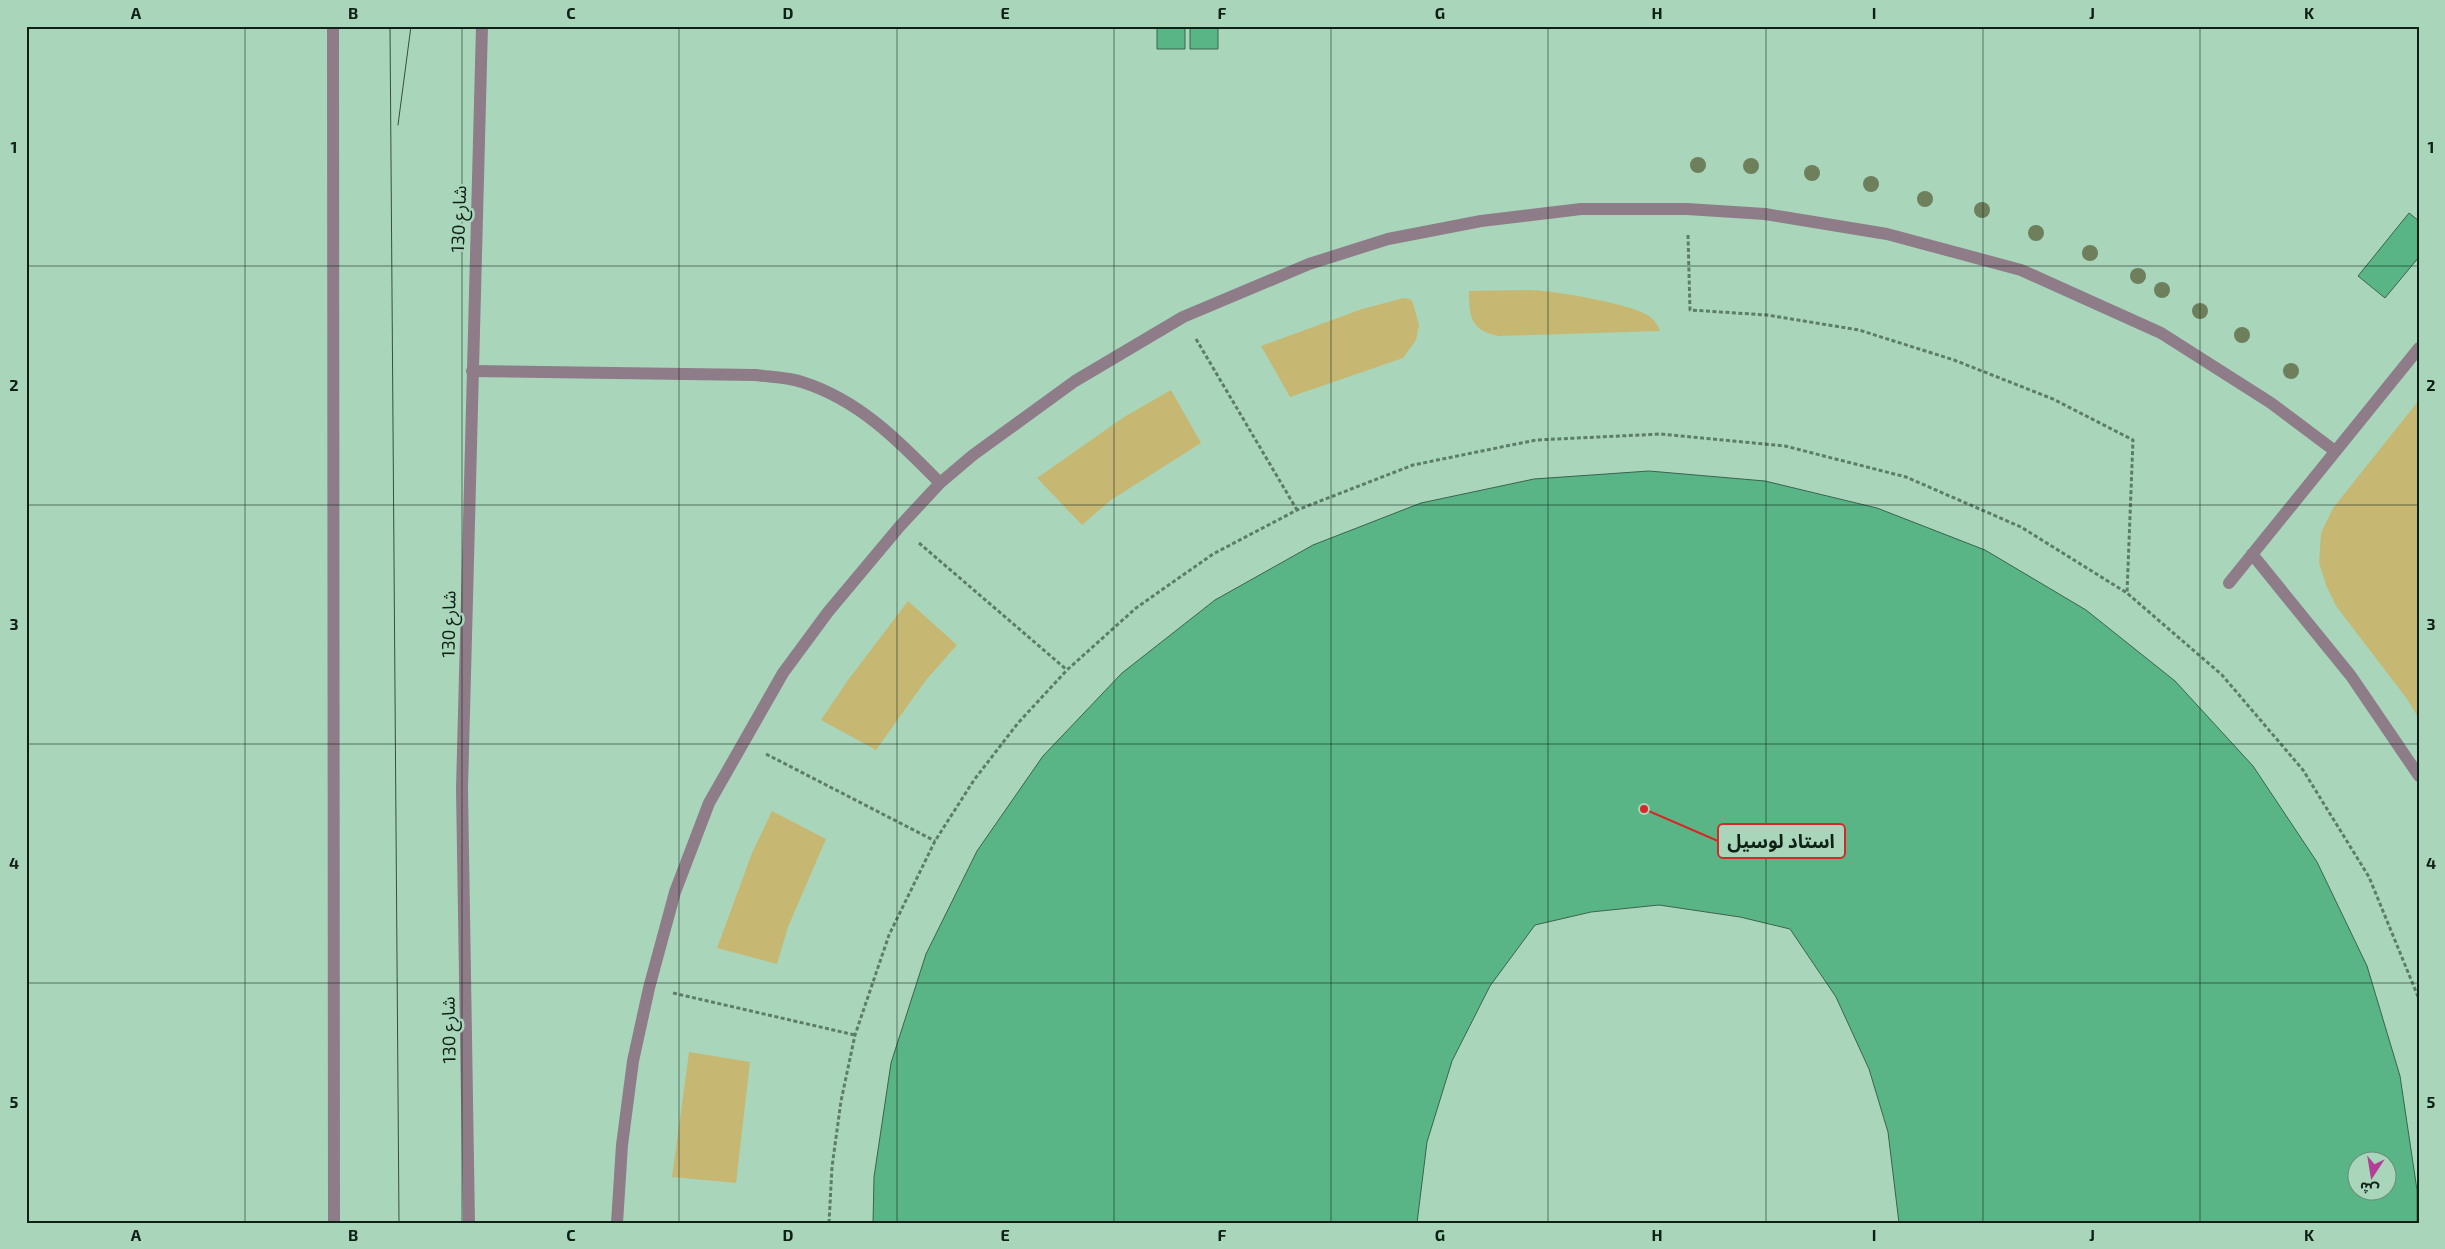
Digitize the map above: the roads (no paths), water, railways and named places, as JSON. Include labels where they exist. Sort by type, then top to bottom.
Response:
[{"type":"street","points":[[333,26],[334,1223]]},
{"type":"street","name":"شارع 130","points":[[469,1223],[462,789],[482,26]]},
{"type":"street","points":[[617,1223],[622,1144],[633,1060],[649,988],[675,892],[709,803],[783,673],[828,612],[900,526],[940,483],[974,455],[1074,381],[1182,318],[1309,264],[1388,239],[1481,221],[1581,209],[1687,209],[1765,214],[1887,234],[2021,270],[2161,333],[2271,403],[2335,451]]},
{"type":"street","points":[[2228,583],[2419,348]]},
{"type":"street","points":[[472,371],[756,375],[801,381],[843,398],[876,421],[940,483]]},
{"type":"street","points":[[2252,554],[2351,676],[2419,776]]},
{"type":"tram line","points":[[390,26],[399,1223]]},
{"type":"tram line","points":[[398,125],[411,26]]},
{"type":"place","name":"استاد لوسيل","points":[[1644,809]]}]
